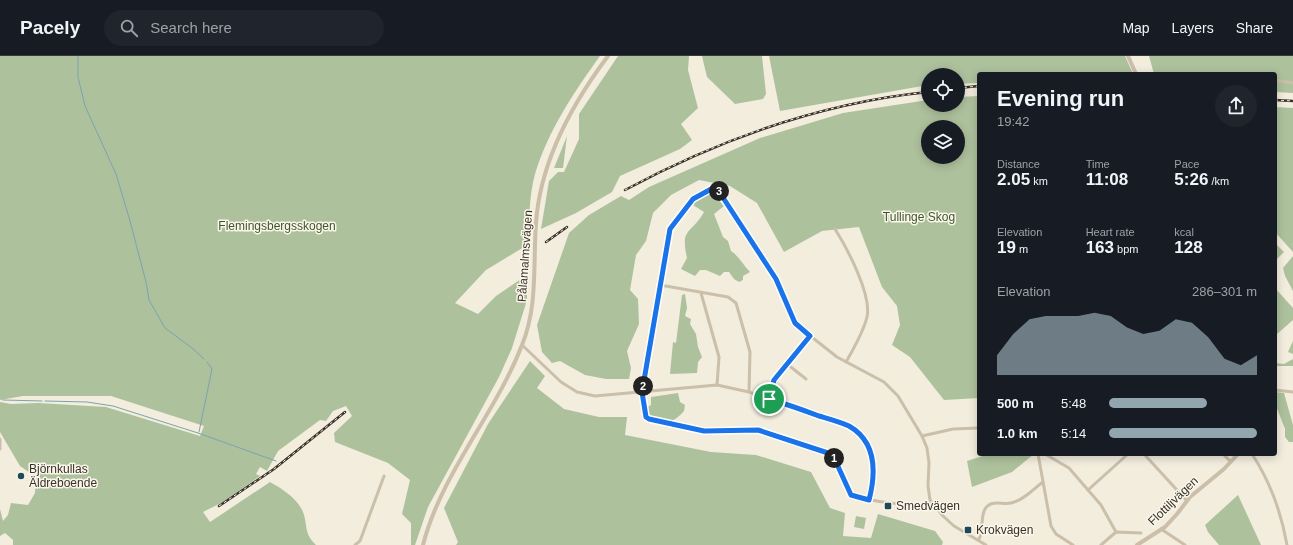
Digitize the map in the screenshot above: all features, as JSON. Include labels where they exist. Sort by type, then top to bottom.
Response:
[{"type":"street","name":"Pålamalmsvägen","points":[[423,545],[433,514],[509,374],[522,345],[533,302],[536,222],[542,181],[559,137],[591,78],[608,56]]},
{"type":"street","points":[[1128,56],[1135,72]]},
{"type":"street","points":[[1277,80],[1293,83]]},
{"type":"street","points":[[932,503],[919,505],[869,500],[851,495],[836,462],[828,453],[758,430],[704,431],[649,419],[644,414],[642,392],[670,229],[693,199],[713,188],[720,193],[776,279],[795,323],[810,336],[846,362],[884,382],[894,392],[922,436],[927,448],[930,463],[928,486],[932,503],[954,526],[986,545]]},
{"type":"street","points":[[835,228],[864,287],[868,303],[864,327],[846,362]]},
{"type":"street","points":[[660,286],[728,297],[736,303],[750,352],[749,392]]},
{"type":"street","points":[[701,293],[719,357],[717,385]]},
{"type":"street","points":[[769,399],[774,380],[810,336]]},
{"type":"street","points":[[522,345],[561,382],[577,392],[595,396],[717,385],[749,392],[847,425],[861,435],[871,452],[874,466],[874,476],[869,500]]},
{"type":"street","points":[[787,364],[806,379]]},
{"type":"street","points":[[1277,390],[1293,392]]},
{"type":"street","points":[[922,436],[953,429],[977,428]]},
{"type":"street","points":[[0,439],[0,449]]},
{"type":"street","points":[[1038,456],[1051,526],[1056,534],[1073,545]]},
{"type":"street","points":[[1048,456],[1069,468],[1101,505],[1116,532]]},
{"type":"street","points":[[1088,490],[1126,456]]},
{"type":"street","points":[[1146,456],[1187,500]]},
{"type":"street","points":[[1225,456],[1231,462]]},
{"type":"street","name":"Flottiljvägen","points":[[1137,545],[1161,529],[1177,514],[1195,491],[1236,456]]},
{"type":"street","points":[[1253,456],[1268,482],[1281,515],[1287,545]]},
{"type":"street","points":[[355,545],[360,541],[384,476]]},
{"type":"street","points":[[978,539],[983,512],[987,506],[994,503],[1008,503],[1020,500],[1043,482]]},
{"type":"street","points":[[1161,529],[1185,545]]},
{"type":"street","points":[[1101,545],[1116,532],[1141,533]]},
{"type":"green space","name":"Flemingsbergsskogen","points":[[0,56],[600,56],[554,127],[540,158],[530,200],[529,244],[486,270],[455,303],[478,314],[496,296],[527,275],[527,300],[512,348],[499,377],[428,507],[415,545],[411,545],[411,523],[402,514],[410,480],[388,463],[335,442],[334,433],[352,416],[346,406],[333,411],[326,421],[320,420],[278,451],[267,471],[260,467],[256,474],[260,476],[223,502],[203,512],[210,522],[270,482],[287,493],[301,508],[309,536],[316,545],[13,545],[13,540],[5,533],[0,536],[0,509],[3,521],[8,515],[11,503],[28,505],[35,493],[36,477],[20,466],[0,432],[0,402],[11,404],[38,403],[106,407],[200,436],[204,426],[111,396],[23,396],[0,400]]},
{"type":"green space","points":[[618,56],[689,56],[688,70],[698,108],[681,124],[692,140],[680,149],[620,176],[612,192],[576,213],[541,229],[549,181],[558,172],[564,172],[579,139],[579,114]]},
{"type":"green space","points":[[702,56],[762,56],[766,94],[763,99],[735,104],[707,77]]},
{"type":"green space","points":[[769,56],[1125,56],[1132,72],[977,72],[977,83],[965,84],[965,68],[921,68],[921,86],[780,111]]},
{"type":"green space","points":[[1149,56],[1293,56],[1293,93],[1277,92],[1277,72],[1153,72]]},
{"type":"green space","name":"Tullinge Skog","points":[[977,96],[977,398],[944,400],[910,357],[892,345],[900,325],[897,306],[882,287],[859,227],[822,231],[784,252],[757,203],[730,186],[699,180],[671,195],[653,213],[646,241],[636,255],[630,290],[638,299],[639,324],[627,351],[631,368],[629,379],[606,379],[585,375],[560,361],[552,363],[542,352],[537,325],[569,233],[589,215],[621,196],[629,200],[649,187],[760,138],[843,113],[921,101],[921,112],[965,112],[965,97]]},
{"type":"green space","points":[[1277,107],[1293,108],[1293,252],[1277,234]]},
{"type":"green space","points":[[567,136],[563,168],[554,168]]},
{"type":"green space","points":[[712,192],[724,206],[714,214],[723,237],[728,241],[731,251],[750,272],[743,276],[743,280],[739,282],[734,279],[729,272],[724,272],[720,276],[706,270],[700,270],[695,276],[681,269],[687,258],[685,248],[686,236],[704,212],[693,205],[696,200]]},
{"type":"green space","points":[[1277,245],[1284,252],[1277,259]]},
{"type":"green space","points":[[1293,256],[1293,291],[1285,276],[1283,268]]},
{"type":"green space","points":[[1277,290],[1293,308],[1293,320],[1277,334]]},
{"type":"green space","points":[[685,294],[687,308],[685,316],[691,319],[690,324],[696,334],[698,347],[702,357],[698,362],[697,373],[670,374],[673,342],[676,343],[682,295]]},
{"type":"green space","points":[[1293,341],[1293,354],[1288,352]]},
{"type":"green space","points":[[1293,359],[1293,366],[1277,366],[1277,363],[1284,364]]},
{"type":"green space","points":[[530,361],[545,376],[537,388],[564,409],[599,417],[627,417],[625,435],[711,452],[756,455],[811,472],[830,508],[845,513],[843,536],[871,538],[878,514],[935,531],[943,542],[942,545],[456,545],[458,542],[444,508],[488,424]]},
{"type":"green space","points":[[1277,392],[1284,393],[1293,425],[1293,442],[1289,442],[1285,437],[1285,429],[1277,409]]},
{"type":"green space","points":[[678,393],[680,402],[685,405],[684,411],[679,416],[672,421],[664,421],[648,417],[646,408],[651,405],[651,397]]},
{"type":"green space","points":[[983,456],[1032,456],[1012,472],[972,487],[967,461]]},
{"type":"green space","points":[[1238,495],[1261,545],[1219,545],[1208,532],[1205,525]]},
{"type":"green space","points":[[856,516],[866,518],[864,529],[854,527]]},
{"type":"waterway","points":[[78,56],[78,77],[85,106],[116,174],[146,282],[149,300],[165,328],[204,359]]},
{"type":"waterway","points":[[199,432],[212,369],[207,362]]},
{"type":"waterway","points":[[3,400],[42,401]]},
{"type":"waterway","points":[[45,401],[87,402],[113,406],[198,433],[276,461]]},
{"type":"railway","points":[[965,87],[977,86]]},
{"type":"railway","points":[[625,190],[697,155],[734,139],[772,126],[810,114],[848,105],[888,97],[921,93]]},
{"type":"railway","points":[[1277,100],[1293,101]]},
{"type":"railway","points":[[546,242],[567,227]]},
{"type":"railway","points":[[219,506],[274,469],[345,412]]},
{"type":"place","name":"Björnkullas Äldreboende","points":[[21,476]]},
{"type":"place","name":"Smedvägen","points":[[888,506]]},
{"type":"place","name":"Krokvägen","points":[[968,530]]},
{"type":"route","points":[[713,188],[716,188],[720,193],[776,279],[795,323],[810,336],[774,380],[769,399],[847,425],[861,435],[869,447],[874,466],[874,476],[869,500],[851,495],[833,456],[828,453],[761,431],[704,431],[649,419],[644,414],[642,392],[668,235],[671,226],[693,199],[713,188]]}]
